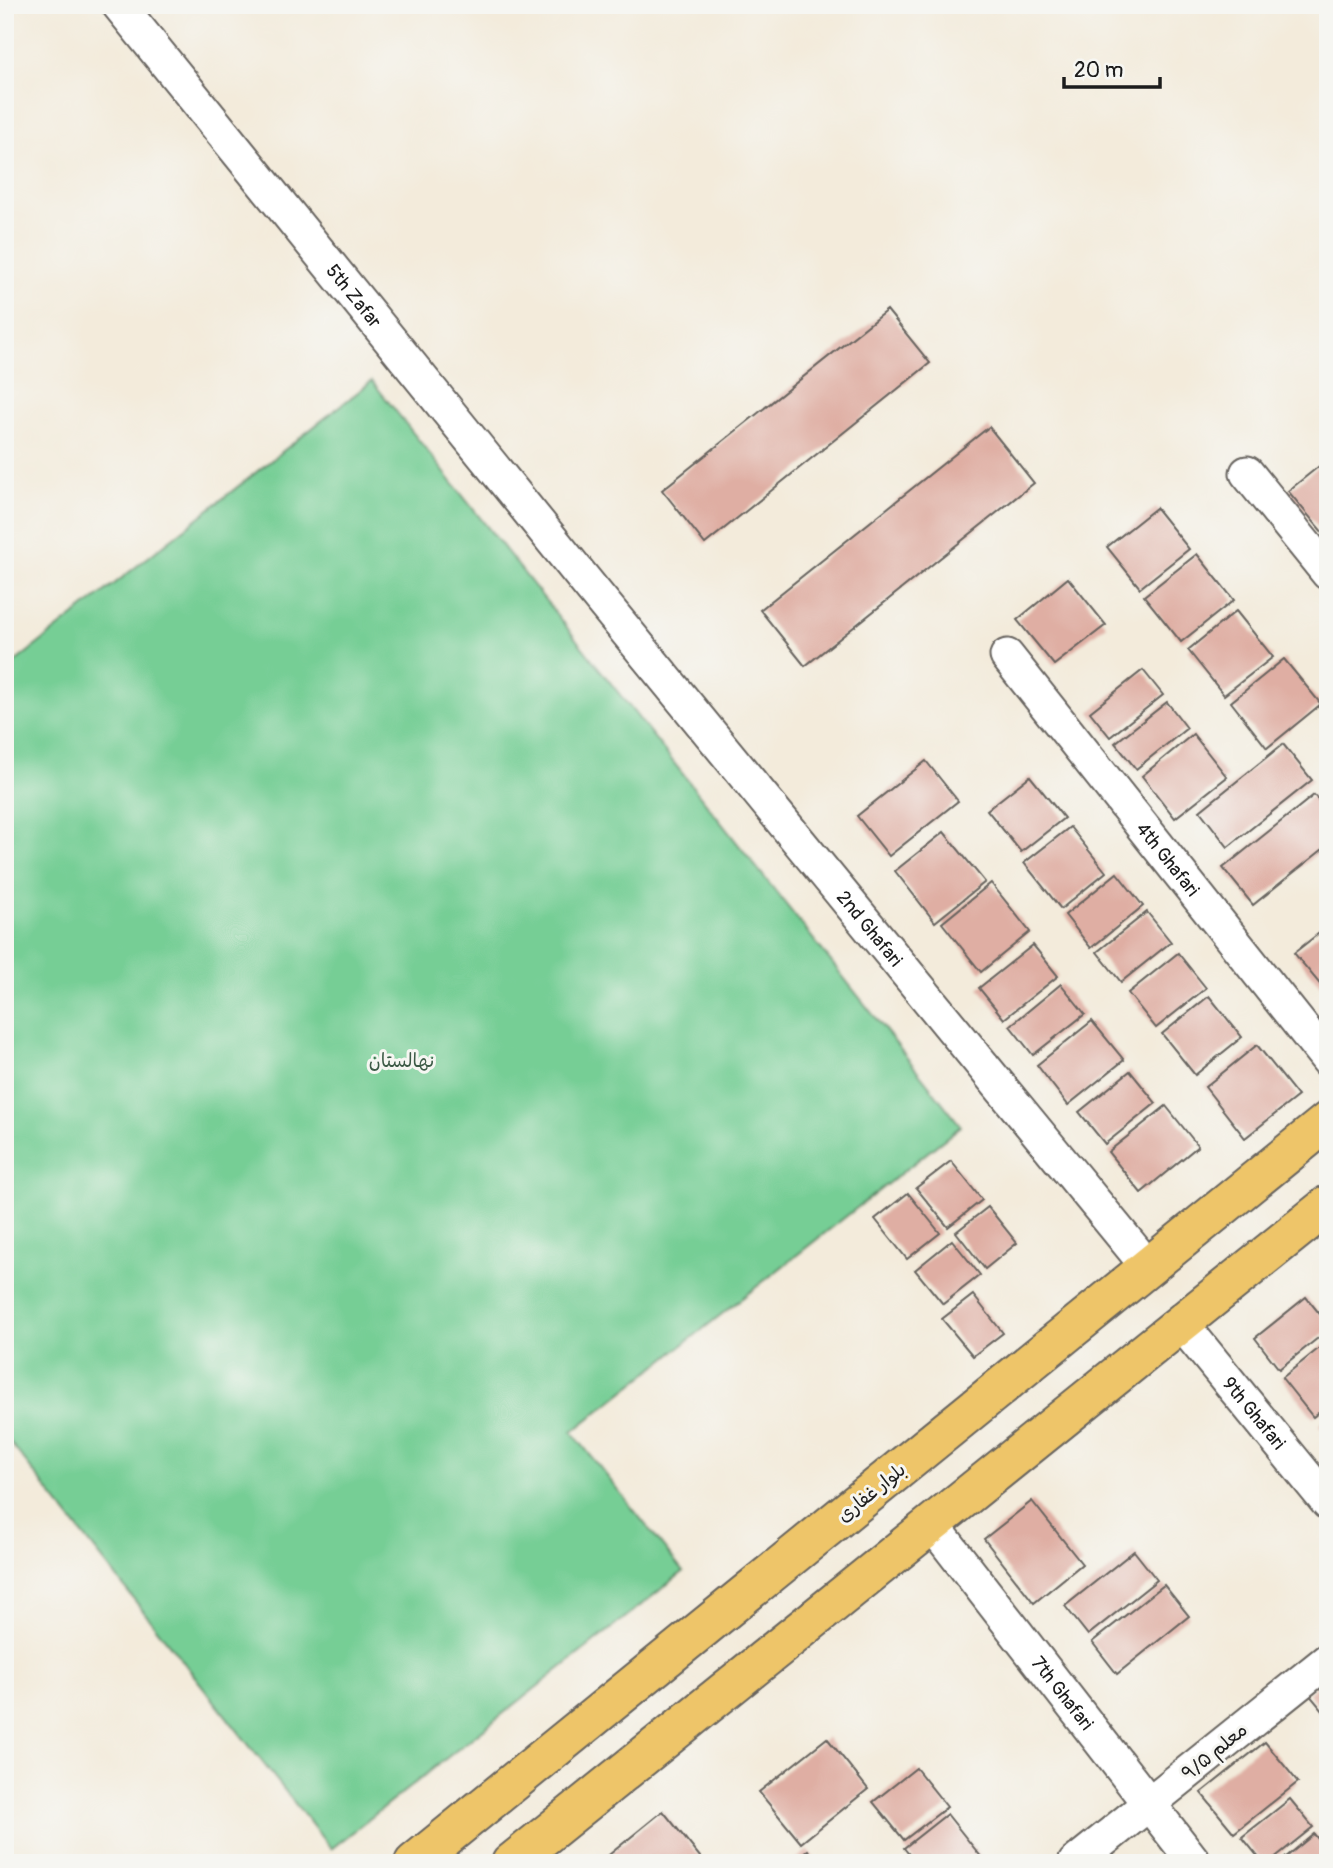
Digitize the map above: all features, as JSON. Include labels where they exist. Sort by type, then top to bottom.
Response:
[{"type":"main road","name":"بلوار غفاری","points":[[414,1863],[1328,1121]]},
{"type":"main road","points":[[510,1863],[1328,1205]]},
{"type":"street","name":"5th Zafar","points":[[119,5],[591,588]]},
{"type":"street","points":[[1247,473],[1328,573]]},
{"type":"street","name":"2nd Ghafari","points":[[591,588],[1148,1267]]},
{"type":"street","name":"4th Ghafari","points":[[1007,656],[1328,1060]]},
{"type":"street","name":"9th Ghafari","points":[[1181,1323],[1328,1503]]},
{"type":"street","name":"7th Ghafari","points":[[932,1524],[1195,1863]]},
{"type":"street","name":"معلم ۹/۵","points":[[1075,1863],[1328,1660]]},
{"type":"green space","name":"نهالستان","points":[[372,381],[961,1126],[572,1432],[683,1572],[331,1849],[5,1436],[5,670]]},
{"type":"building","points":[[887,310],[930,363],[705,544],[662,490]]},
{"type":"building","points":[[989,427],[1034,483],[805,666],[760,610]]},
{"type":"building","points":[[1328,459],[1328,539],[1288,491]]},
{"type":"building","points":[[1156,508],[1189,549],[1140,588],[1107,547]]},
{"type":"building","points":[[1197,554],[1234,600],[1181,642],[1144,596]]},
{"type":"building","points":[[1068,578],[1106,625],[1054,665],[1017,620]]},
{"type":"building","points":[[1236,611],[1273,657],[1224,695],[1188,650]]},
{"type":"building","points":[[1284,659],[1321,704],[1267,748],[1231,702]]},
{"type":"building","points":[[1143,670],[1163,695],[1110,737],[1090,712]]},
{"type":"building","points":[[1167,702],[1187,728],[1136,769],[1115,743]]},
{"type":"building","points":[[1193,734],[1227,777],[1175,818],[1142,776]]},
{"type":"building","points":[[1283,744],[1312,780],[1228,847],[1200,811]]},
{"type":"building","points":[[926,761],[958,801],[889,856],[857,816]]},
{"type":"building","points":[[1030,776],[1064,818],[1021,852],[987,810]]},
{"type":"building","points":[[1314,795],[1328,811],[1328,845],[1253,905],[1223,868]]},
{"type":"building","points":[[1070,827],[1106,872],[1061,909],[1024,863]]},
{"type":"building","points":[[944,832],[985,882],[935,922],[895,871]]},
{"type":"building","points":[[1117,873],[1143,906],[1091,948],[1065,915]]},
{"type":"building","points":[[991,883],[1030,932],[981,972],[942,923]]},
{"type":"building","points":[[1147,912],[1171,942],[1121,982],[1097,952]]},
{"type":"building","points":[[1328,926],[1328,994],[1294,953]]},
{"type":"building","points":[[1033,945],[1058,976],[1004,1019],[979,988]]},
{"type":"building","points":[[1178,953],[1206,988],[1156,1028],[1128,993]]},
{"type":"building","points":[[1061,984],[1085,1014],[1033,1055],[1010,1026]]},
{"type":"building","points":[[1209,996],[1242,1037],[1195,1075],[1162,1034]]},
{"type":"building","points":[[1092,1021],[1124,1060],[1068,1105],[1037,1065]]},
{"type":"building","points":[[1257,1045],[1298,1096],[1245,1138],[1205,1087]]},
{"type":"building","points":[[1130,1071],[1156,1103],[1105,1144],[1079,1112]]},
{"type":"building","points":[[1166,1106],[1198,1146],[1141,1193],[1108,1152]]},
{"type":"building","points":[[951,1161],[982,1200],[948,1227],[916,1188]]},
{"type":"building","points":[[908,1193],[940,1233],[907,1259],[875,1219]]},
{"type":"building","points":[[988,1207],[1017,1243],[985,1269],[956,1232]]},
{"type":"building","points":[[952,1240],[980,1275],[943,1304],[915,1270]]},
{"type":"building","points":[[973,1295],[1003,1333],[973,1356],[942,1319]]},
{"type":"building","points":[[1306,1297],[1328,1324],[1328,1330],[1279,1369],[1255,1338]]},
{"type":"building","points":[[1328,1341],[1328,1405],[1313,1417],[1282,1378]]},
{"type":"building","points":[[1328,1417],[1328,1436],[1319,1425]]},
{"type":"building","points":[[1032,1501],[1082,1564],[1034,1603],[984,1539]]},
{"type":"building","points":[[1134,1551],[1157,1580],[1088,1635],[1065,1606]]},
{"type":"building","points":[[1164,1585],[1189,1616],[1117,1674],[1092,1642]]},
{"type":"building","points":[[1328,1677],[1328,1717],[1308,1693]]},
{"type":"building","points":[[827,1738],[868,1789],[801,1843],[759,1792]]},
{"type":"building","points":[[1265,1742],[1298,1782],[1234,1833],[1201,1793]]},
{"type":"building","points":[[916,1768],[947,1807],[904,1840],[873,1802]]},
{"type":"building","points":[[1290,1799],[1313,1827],[1268,1863],[1263,1863],[1242,1837]]},
{"type":"building","points":[[663,1811],[705,1863],[599,1863]]},
{"type":"building","points":[[947,1814],[986,1863],[916,1863],[904,1848]]},
{"type":"building","points":[[1314,1834],[1328,1851],[1328,1863],[1279,1863]]},
{"type":"building","points":[[808,1850],[818,1863],[792,1863]]}]
